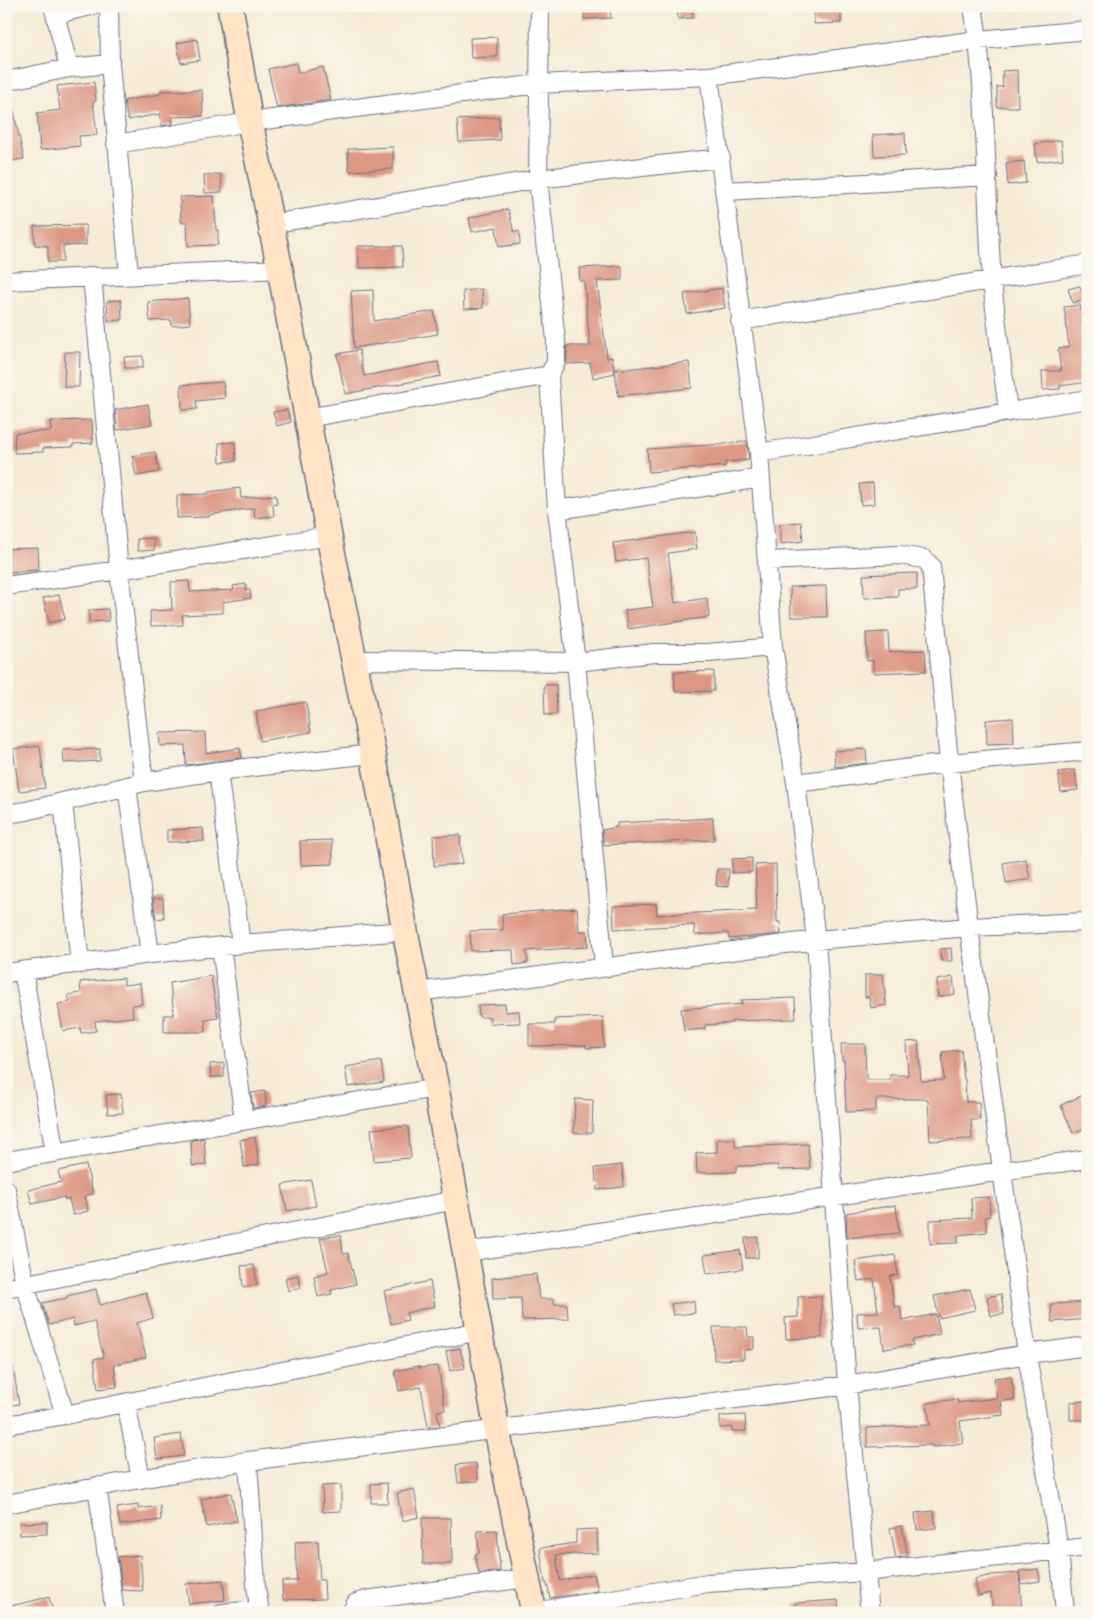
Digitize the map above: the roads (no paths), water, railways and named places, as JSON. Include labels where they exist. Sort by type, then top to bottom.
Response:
[{"type":"main road","points":[[230,6],[250,122],[280,269],[329,536],[373,754],[436,1088],[496,1430],[534,1612]]},
{"type":"street","points":[[69,68],[54,10],[91,6]]},
{"type":"street","points":[[109,6],[110,64],[129,274]]},
{"type":"street","points":[[540,6],[538,179],[556,340],[556,362],[549,376],[556,510],[576,662],[604,967]]},
{"type":"street","points":[[973,6],[979,40],[988,176],[992,280],[1008,412]]},
{"type":"street","points":[[116,144],[250,122],[538,84],[710,76],[979,40],[1088,30]]},
{"type":"street","points":[[6,81],[69,68],[110,64]]},
{"type":"street","points":[[710,76],[761,478],[773,647],[796,782],[816,940],[847,1385],[870,1613]]},
{"type":"street","points":[[271,224],[538,179],[721,158]]},
{"type":"street","points":[[725,191],[988,176]]},
{"type":"street","points":[[740,320],[1088,264]]},
{"type":"street","points":[[6,281],[129,274],[280,269]]},
{"type":"street","points":[[92,276],[119,570],[150,954]]},
{"type":"street","points":[[307,418],[549,376]]},
{"type":"street","points":[[758,453],[1088,400]]},
{"type":"street","points":[[556,510],[761,478]]},
{"type":"street","points":[[6,586],[329,536]]},
{"type":"street","points":[[767,561],[899,556],[924,559],[931,566],[949,763],[968,927],[1027,1354],[1059,1550],[1065,1613]]},
{"type":"street","points":[[353,660],[576,662],[654,653],[708,653],[773,647]]},
{"type":"street","points":[[796,782],[949,763],[1088,751]]},
{"type":"street","points":[[6,814],[26,811],[136,784],[218,771],[373,754]]},
{"type":"street","points":[[218,771],[241,944]]},
{"type":"street","points":[[62,802],[80,964]]},
{"type":"street","points":[[417,992],[816,940],[968,927],[1088,922]]},
{"type":"street","points":[[55,1153],[15,972],[241,944],[405,931]]},
{"type":"street","points":[[222,946],[244,1120]]},
{"type":"street","points":[[6,1162],[436,1088]]},
{"type":"street","points":[[466,1252],[1088,1159]]},
{"type":"street","points":[[6,1189],[24,1284],[65,1415]]},
{"type":"street","points":[[6,1288],[456,1200]]},
{"type":"street","points":[[6,1425],[126,1403],[480,1331]]},
{"type":"street","points":[[6,1504],[97,1486],[248,1462],[847,1385],[1027,1354],[1088,1346]]},
{"type":"street","points":[[126,1403],[141,1479]]},
{"type":"street","points":[[223,1613],[260,1611],[256,1586],[248,1462]]},
{"type":"street","points":[[97,1486],[115,1613]]},
{"type":"street","points":[[534,1612],[708,1583],[866,1572],[1088,1547]]},
{"type":"street","points":[[351,1613],[356,1603],[366,1600],[527,1578]]}]
